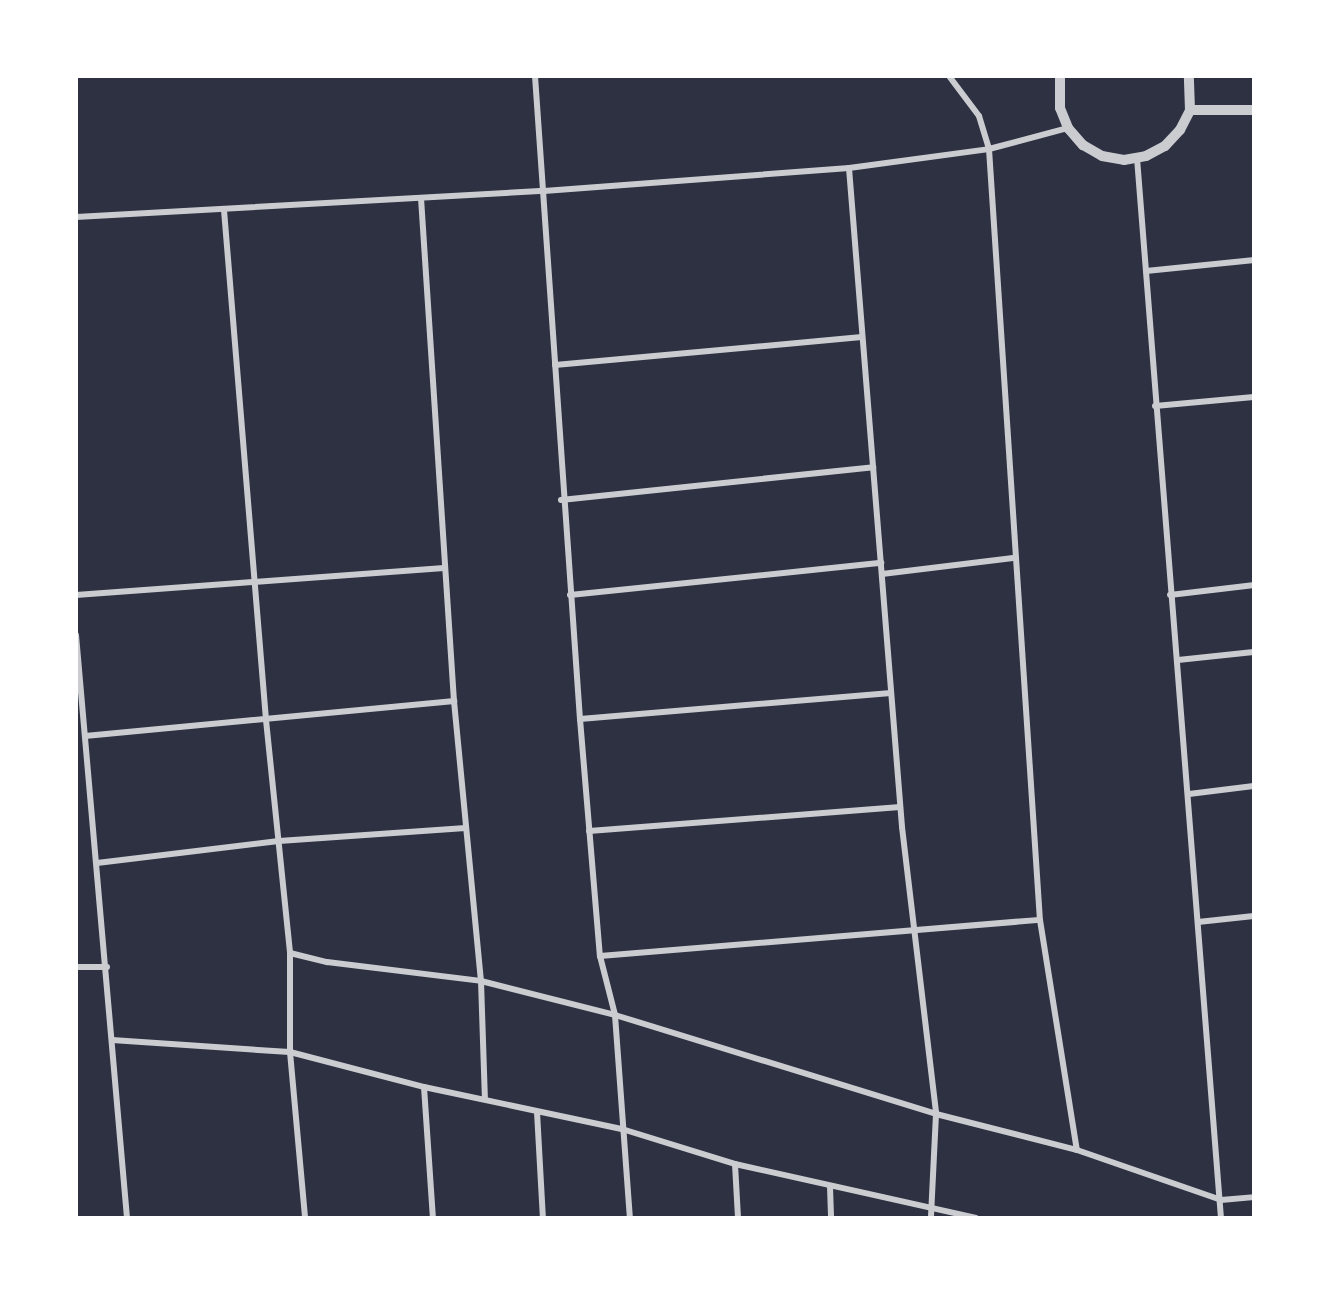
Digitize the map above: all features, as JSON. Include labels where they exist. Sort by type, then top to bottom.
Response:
[{"type":"street","points":[[534,76],[544,191],[561,500],[600,956],[615,1016],[630,1218]]},
{"type":"street","points":[[949,76],[979,116],[989,149],[1013,558],[1040,920],[1077,1150]]},
{"type":"street","points":[[1060,76],[1060,108],[1068,128],[1083,145],[1102,156],[1137,158],[1165,146],[1180,130],[1190,110],[1189,76]]},
{"type":"street","points":[[1190,110],[1254,110]]},
{"type":"street","points":[[76,217],[544,191],[849,168],[989,149],[1068,128]]},
{"type":"street","points":[[1137,158],[1221,1218]]},
{"type":"street","points":[[849,168],[900,807],[936,1114],[931,1218]]},
{"type":"street","points":[[421,198],[454,701],[481,981],[485,1099]]},
{"type":"street","points":[[224,210],[266,720],[290,953],[290,1052],[305,1218]]},
{"type":"street","points":[[1146,271],[1254,260]]},
{"type":"street","points":[[555,365],[862,337]]},
{"type":"street","points":[[1155,406],[1254,397]]},
{"type":"street","points":[[561,500],[873,467]]},
{"type":"street","points":[[882,574],[1013,558]]},
{"type":"street","points":[[570,595],[881,563]]},
{"type":"street","points":[[76,595],[444,568]]},
{"type":"street","points":[[1170,596],[1254,585]]},
{"type":"street","points":[[76,635],[107,967],[127,1218]]},
{"type":"street","points":[[1178,660],[1254,652]]},
{"type":"street","points":[[580,719],[891,693]]},
{"type":"street","points":[[86,736],[454,701]]},
{"type":"street","points":[[1189,794],[1254,786]]},
{"type":"street","points":[[589,831],[900,807]]},
{"type":"street","points":[[97,863],[279,841],[466,828]]},
{"type":"street","points":[[1198,922],[1254,916]]},
{"type":"street","points":[[600,956],[1040,920]]},
{"type":"street","points":[[290,953],[327,962],[481,981],[615,1016],[936,1114],[1077,1150],[1221,1200],[1254,1197]]},
{"type":"street","points":[[76,967],[107,967]]},
{"type":"street","points":[[112,1040],[290,1052],[423,1087],[622,1129],[735,1164],[830,1187],[976,1218]]},
{"type":"street","points":[[423,1087],[434,1218]]},
{"type":"street","points":[[537,1112],[543,1218]]},
{"type":"street","points":[[735,1164],[738,1218]]},
{"type":"street","points":[[830,1187],[831,1218]]}]
